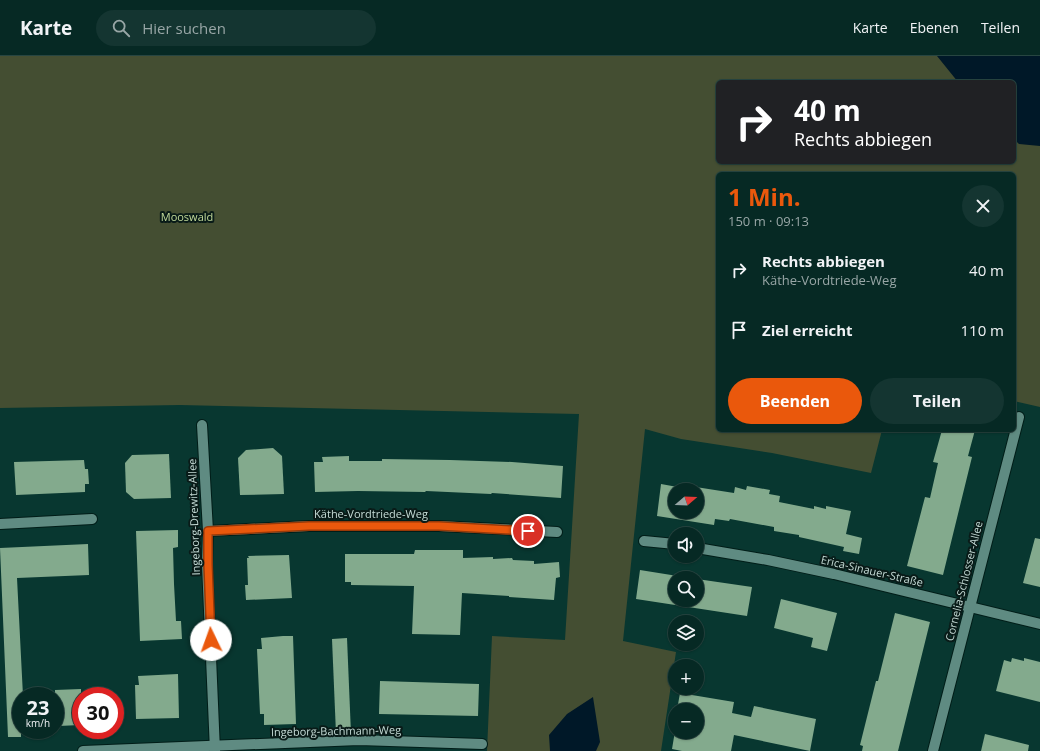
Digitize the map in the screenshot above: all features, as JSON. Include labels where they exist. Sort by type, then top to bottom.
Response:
[{"type":"street","name":"Cornelia-Schlosser-Allee","points":[[1016,429],[1019,417]]},
{"type":"street","name":"Ingeborg-Drewitz-Allee","points":[[202,425],[208,531],[215,749]]},
{"type":"street","name":"Cornelia-Schlosser-Allee","points":[[933,751],[1015,432]]},
{"type":"street","points":[[0,524],[92,519]]},
{"type":"street","name":"Käthe-Vordtriede-Weg","points":[[208,531],[309,526],[439,526],[557,532]]},
{"type":"street","points":[[644,541],[668,543]]},
{"type":"street","name":"Erica-Sinauer-Straße","points":[[704,549],[797,566],[1040,624]]},
{"type":"street","name":"Ingeborg-Bachmann-Weg","points":[[83,751],[215,749],[360,740],[482,744]]},
{"type":"green space","name":"Mooswald","points":[[0,56],[1040,56],[1040,407],[1016,401],[1016,172],[716,172],[716,432],[881,432],[871,473],[772,453],[681,439],[645,429],[623,641],[676,652],[675,659],[668,659],[668,695],[669,695],[661,751],[487,751],[492,636],[565,640],[579,414],[180,405],[0,408]]},
{"type":"water","points":[[937,56],[1040,56],[1040,146],[1019,144],[1016,141],[1016,80],[956,80]]},
{"type":"water","points":[[593,697],[600,742],[596,751],[550,751],[549,735],[567,714]]},
{"type":"building","points":[[941,432],[974,432],[968,456],[972,457],[943,575],[907,566],[925,497],[930,498],[938,463],[933,462]]},
{"type":"building","points":[[273,448],[282,456],[284,494],[240,495],[238,458],[246,450]]},
{"type":"building","points":[[169,454],[171,498],[134,499],[126,492],[125,463],[132,455]]},
{"type":"building","points":[[349,456],[349,461],[382,461],[382,459],[450,460],[512,462],[563,466],[561,498],[492,493],[426,491],[315,492],[314,462],[323,462],[322,457]]},
{"type":"building","points":[[84,460],[85,469],[88,469],[89,484],[85,484],[85,492],[16,495],[14,462]]},
{"type":"building","points":[[661,484],[668,485],[668,518],[657,516]]},
{"type":"building","points":[[747,486],[770,490],[769,494],[780,496],[779,502],[814,509],[814,506],[826,509],[826,506],[851,511],[846,534],[862,538],[859,554],[843,551],[844,547],[799,537],[799,535],[774,531],[774,527],[730,519],[729,521],[715,519],[714,525],[676,519],[704,519],[704,488],[734,493],[735,487],[746,490]]},
{"type":"building","points":[[178,530],[178,547],[173,548],[174,584],[176,621],[181,621],[182,639],[140,641],[136,531]]},
{"type":"building","points":[[1035,538],[1040,539],[1040,587],[1023,583]]},
{"type":"building","points":[[88,544],[89,575],[17,578],[23,687],[12,687],[12,737],[8,737],[0,548]]},
{"type":"building","points":[[415,550],[463,550],[463,558],[512,558],[513,560],[534,561],[534,564],[559,562],[560,577],[556,578],[554,600],[462,593],[460,635],[412,634],[414,586],[351,585],[351,582],[345,582],[345,554],[414,554]]},
{"type":"building","points":[[289,555],[292,598],[246,600],[245,585],[248,585],[248,556]]},
{"type":"building","points":[[640,570],[668,574],[668,604],[636,599]]},
{"type":"building","points":[[704,580],[752,587],[747,616],[688,607],[704,607]]},
{"type":"building","points":[[781,599],[837,613],[827,651],[811,647],[813,638],[774,628]]},
{"type":"building","points":[[895,613],[930,622],[898,751],[862,751],[863,746],[860,745]]},
{"type":"building","points":[[293,636],[296,724],[264,725],[264,714],[260,714],[257,649],[262,649],[261,638]]},
{"type":"building","points":[[347,638],[351,734],[336,734],[332,639]]},
{"type":"building","points":[[1012,658],[1024,661],[1024,658],[1040,662],[1040,702],[996,691],[1004,660],[1011,662]]},
{"type":"building","points":[[178,674],[179,718],[136,719],[135,685],[139,685],[138,676]]},
{"type":"building","points":[[380,681],[479,684],[478,716],[379,714]]},
{"type":"building","points":[[72,689],[72,725],[64,726],[64,690]]},
{"type":"building","points":[[680,695],[692,695],[734,702],[732,713],[751,717],[754,706],[816,719],[810,751],[734,735],[731,751],[682,751],[672,749],[674,739],[704,739],[704,703],[678,703]]},
{"type":"building","points":[[985,734],[1029,745],[1028,751],[981,751]]},
{"type":"route","points":[[211,640],[208,531],[309,526],[439,526],[528,531]]}]
